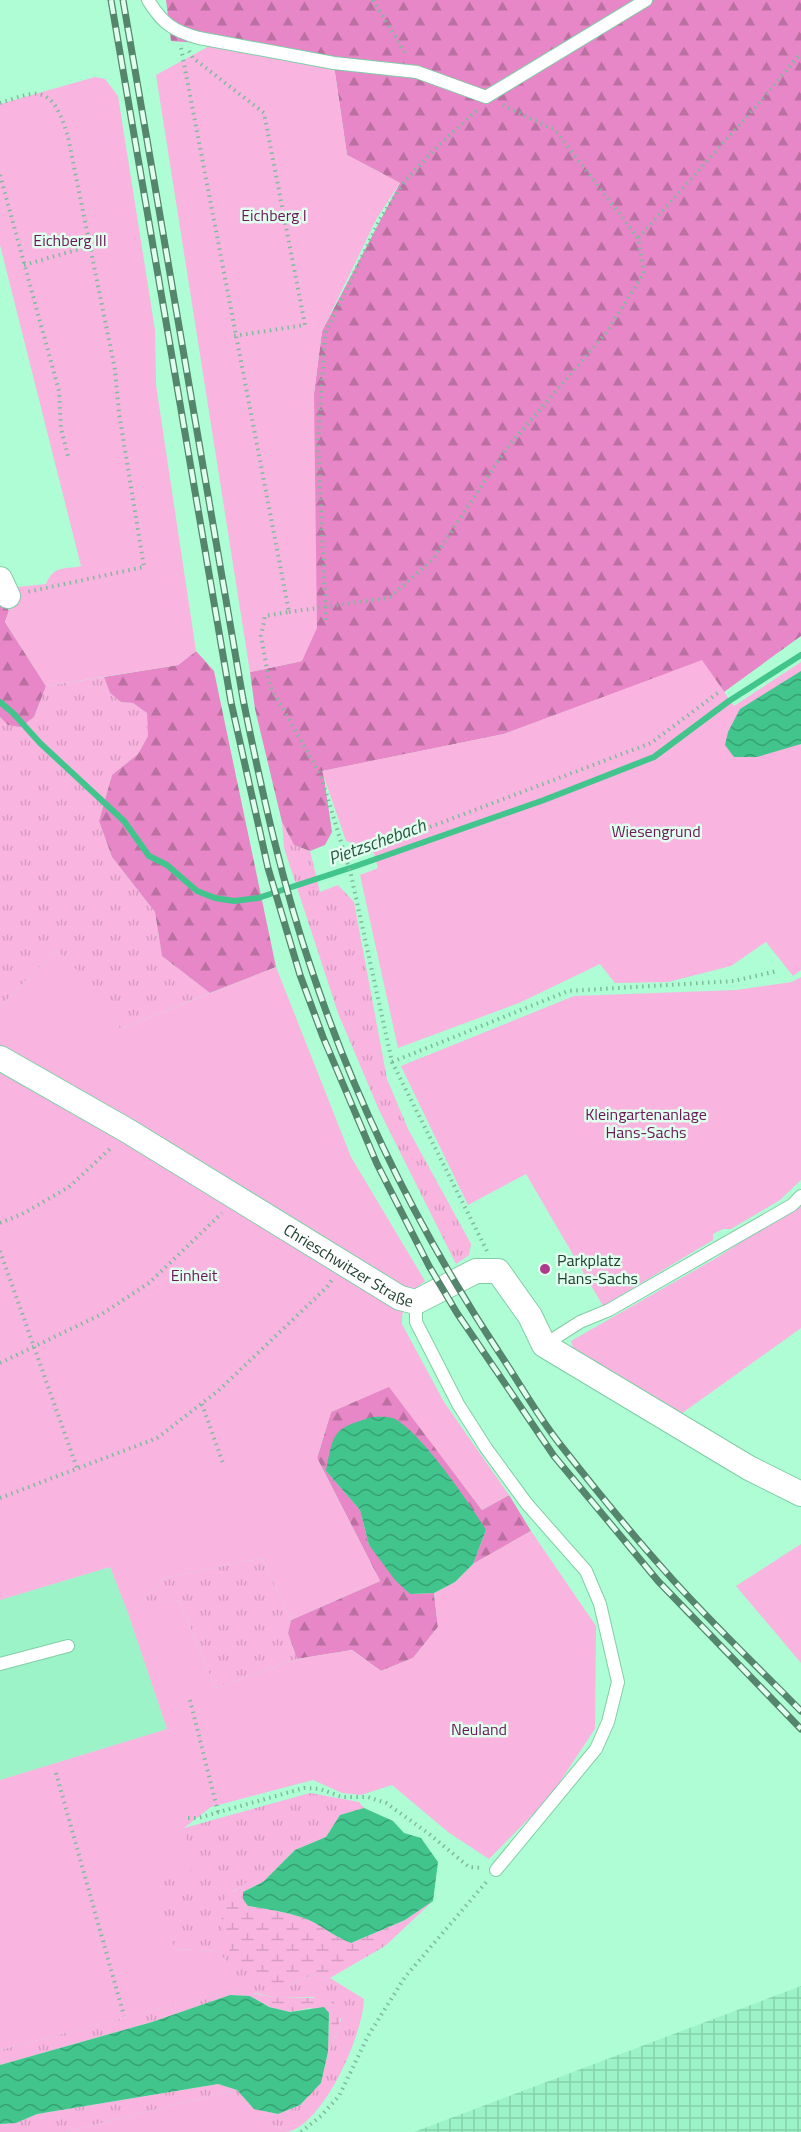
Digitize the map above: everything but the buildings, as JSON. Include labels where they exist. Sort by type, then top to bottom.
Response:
[{"type":"street","name":"Chrieschwitzer Straße","points":[[0,1058],[128,1131],[400,1298],[416,1302],[476,1271],[498,1271]]},
{"type":"street","points":[[498,1271],[530,1316],[544,1345],[749,1468],[801,1494]]},
{"type":"lane","points":[[148,0],[159,17],[178,32],[334,63],[417,72],[486,97],[646,0]]},
{"type":"lane","points":[[544,1345],[580,1322],[609,1310],[792,1205],[801,1196]]},
{"type":"lane","points":[[416,1302],[416,1322],[458,1404],[486,1448],[527,1504],[586,1570],[600,1604],[618,1682],[608,1722],[596,1749],[496,1870]]},
{"type":"lane","points":[[0,1664],[68,1646]]},
{"type":"path","points":[[373,0],[417,72]]},
{"type":"path","points":[[178,32],[193,58],[264,113],[305,325],[234,336]]},
{"type":"path","points":[[178,32],[288,612]]},
{"type":"path","points":[[638,238],[801,53]]},
{"type":"path","points":[[0,103],[34,93],[49,99],[60,112],[68,137],[115,370],[119,413],[144,567],[4,587]]},
{"type":"path","points":[[326,620],[325,607],[318,443],[324,334],[380,219],[404,182],[475,112],[486,97],[555,130],[638,238],[644,273],[612,323],[506,448],[433,559],[389,598],[325,607],[288,612],[266,616],[261,636],[270,686],[321,776],[345,856],[392,1062],[498,1271]]},
{"type":"path","points":[[0,175],[59,391],[61,429],[68,456]]},
{"type":"path","points":[[24,265],[90,246]]},
{"type":"path","points":[[345,856],[372,849],[651,743],[719,692]]},
{"type":"path","points":[[392,1062],[568,991],[734,981],[777,971]]},
{"type":"path","points":[[0,1223],[69,1187],[128,1131]]},
{"type":"path","points":[[0,1363],[102,1314],[149,1283],[237,1197]]},
{"type":"path","points":[[0,1251],[77,1468]]},
{"type":"path","points":[[0,1498],[157,1438],[218,1391],[327,1287],[344,1263]]},
{"type":"path","points":[[202,1404],[224,1466]]},
{"type":"path","points":[[190,1700],[218,1812]]},
{"type":"path","points":[[56,1773],[124,2016]]},
{"type":"path","points":[[188,1818],[198,1818],[304,1788],[342,1797],[368,1797],[386,1803],[428,1833],[469,1867],[496,1870]]},
{"type":"path","points":[[301,2132],[321,2116],[339,2096],[368,2036],[405,1977],[496,1870]]},
{"type":"shaded area","points":[[110,1567],[167,1729],[0,1780],[0,1600]]},
{"type":"shaded area","points":[[801,1986],[801,2132],[414,2132]]},
{"type":"green space","points":[[166,0],[801,0],[801,636],[724,692],[702,661],[504,734],[323,771],[332,832],[325,845],[310,851],[294,845],[282,822],[255,709],[250,672],[302,661],[314,393],[322,331],[400,183],[347,155],[334,66],[213,44],[171,41]]},
{"type":"green space","name":"Eichberg I","points":[[213,44],[334,66],[347,155],[400,183],[377,218],[322,331],[314,393],[317,628],[302,661],[250,672],[156,75]]},
{"type":"green space","name":"Eichberg III","points":[[95,77],[105,79],[118,96],[155,330],[156,385],[196,651],[178,665],[46,686],[5,622],[13,598],[8,588],[46,584],[56,571],[81,566],[0,245],[0,104]]},
{"type":"green space","points":[[0,596],[9,611],[5,622],[46,686],[34,717],[20,727],[8,725],[0,717]]},
{"type":"green space","points":[[196,651],[214,671],[276,967],[210,993],[162,956],[155,912],[112,857],[99,821],[112,775],[138,754],[148,736],[147,713],[133,703],[121,702],[110,693],[104,677],[178,665]]},
{"type":"green space","name":"Wiesengrund","points":[[702,660],[734,706],[801,662],[801,970],[793,976],[766,942],[731,966],[668,982],[615,983],[600,964],[519,1003],[398,1048],[360,875],[378,868],[371,844],[362,846],[346,841],[322,771],[504,734]]},
{"type":"green space","points":[[104,677],[110,693],[121,702],[133,703],[147,713],[148,736],[138,754],[112,775],[99,821],[112,857],[155,912],[162,956],[210,993],[120,1029],[96,989],[56,950],[0,1007],[0,717],[8,725],[34,717],[46,686]]},
{"type":"green space","points":[[282,822],[294,845],[310,851],[320,892],[338,885],[354,902],[387,1079],[408,1129],[471,1244],[469,1255],[456,1264],[379,1110],[338,1013],[284,848]]},
{"type":"green space","name":"Einheit","points":[[56,950],[97,989],[120,1029],[276,967],[351,1157],[425,1281],[415,1289],[408,1300],[403,1311],[402,1324],[444,1402],[509,1495],[482,1510],[389,1387],[331,1412],[317,1458],[380,1581],[291,1620],[262,1558],[163,1578],[136,1608],[179,1600],[215,1688],[297,1659],[352,1650],[381,1671],[413,1658],[438,1627],[434,1593],[455,1582],[473,1564],[531,1531],[596,1626],[595,1729],[549,1798],[489,1859],[448,1832],[392,1785],[361,1795],[342,1793],[313,1780],[211,1807],[184,1828],[194,1869],[154,1882],[174,1949],[218,1951],[246,1986],[0,2050],[0,1780],[167,1729],[110,1567],[0,1600],[0,1007]]},
{"type":"green space","name":"Kleingartenanlage Hans-Sachs","points":[[801,977],[801,1180],[780,1200],[731,1229],[723,1229],[713,1234],[713,1240],[603,1306],[526,1174],[468,1205],[401,1066],[574,996],[736,990],[792,982]]},
{"type":"green space","points":[[801,1203],[801,1328],[681,1414],[573,1348],[571,1341],[718,1257]]},
{"type":"green space","points":[[389,1386],[482,1510],[509,1495],[531,1531],[473,1564],[486,1530],[326,1471],[360,1510],[369,1545],[410,1594],[434,1593],[438,1627],[413,1658],[381,1671],[352,1650],[297,1659],[288,1633],[291,1620],[380,1581],[317,1458],[331,1412]]},
{"type":"green space","points":[[801,1544],[801,1663],[736,1586]]},
{"type":"green space","points":[[262,1558],[291,1620],[288,1633],[297,1659],[215,1688],[179,1600],[135,1609],[163,1578]]},
{"type":"green space","points":[[310,1793],[359,1802],[364,1808],[340,1815],[326,1837],[295,1850],[233,1891],[284,1987],[312,1975],[330,1978],[364,1999],[357,2033],[340,2075],[315,2112],[302,2125],[288,2132],[235,2107],[230,2091],[65,2132],[0,2132],[0,2124],[16,2123],[37,2114],[218,2084],[237,2090],[254,2109],[278,2114],[300,2105],[321,2083],[328,2053],[341,2019],[314,1997],[279,1998],[255,1993],[230,1995],[152,2022],[0,2065],[0,2050],[245,1986],[218,1951],[174,1949],[153,1882],[184,1828]]},
{"type":"green space","points":[[295,1850],[263,1882],[243,1892],[248,1906],[302,1917],[351,1943],[405,1920],[433,1901],[385,1946],[330,1978],[312,1975],[284,1987],[253,1974],[238,1963],[225,1939],[221,1902]]},
{"type":"green space","points":[[246,1992],[279,1998],[330,1998],[339,2011],[340,2017],[328,2053],[329,2014],[310,2008],[290,2012],[269,2007],[250,1996],[230,1995]]},
{"type":"green space","points":[[230,2091],[236,2107],[288,2132],[65,2132]]},
{"type":"water","points":[[801,671],[801,744],[757,757],[734,757],[725,745],[728,732],[740,709]]},
{"type":"water","points":[[372,1417],[395,1419],[406,1427],[431,1453],[486,1530],[473,1564],[455,1582],[434,1593],[410,1594],[395,1580],[369,1545],[360,1510],[326,1471],[337,1434],[349,1425]]},
{"type":"water","points":[[364,1808],[393,1821],[404,1833],[421,1838],[438,1862],[433,1901],[405,1920],[351,1943],[302,1917],[248,1906],[243,1899],[243,1892],[263,1882],[295,1850],[326,1837],[340,1815]]},
{"type":"water","points":[[230,1995],[250,1996],[269,2007],[290,2012],[324,2007],[329,2013],[328,2052],[321,2083],[300,2105],[278,2114],[254,2109],[237,2090],[218,2084],[37,2114],[16,2123],[0,2124],[0,2065],[152,2022]]},
{"type":"waterway","name":"Pietzschebach","points":[[0,702],[40,743],[124,821],[149,856],[167,865],[197,891],[215,898],[234,901],[258,898],[353,867],[544,800],[654,757],[729,701],[801,655]]},
{"type":"railway","points":[[111,0],[231,702],[268,868],[300,975],[323,1037],[377,1164],[429,1266],[457,1313],[554,1456],[658,1581],[801,1729]]},
{"type":"railway","points":[[123,0],[250,734],[292,906],[331,1025],[373,1125],[421,1221],[475,1315],[547,1427],[613,1511],[681,1589],[801,1711]]},
{"type":"place","name":"Parkplatz Hans-Sachs","points":[[545,1269]]},
{"type":"park label","name":"Neuland","points":[[479,1729]]}]
